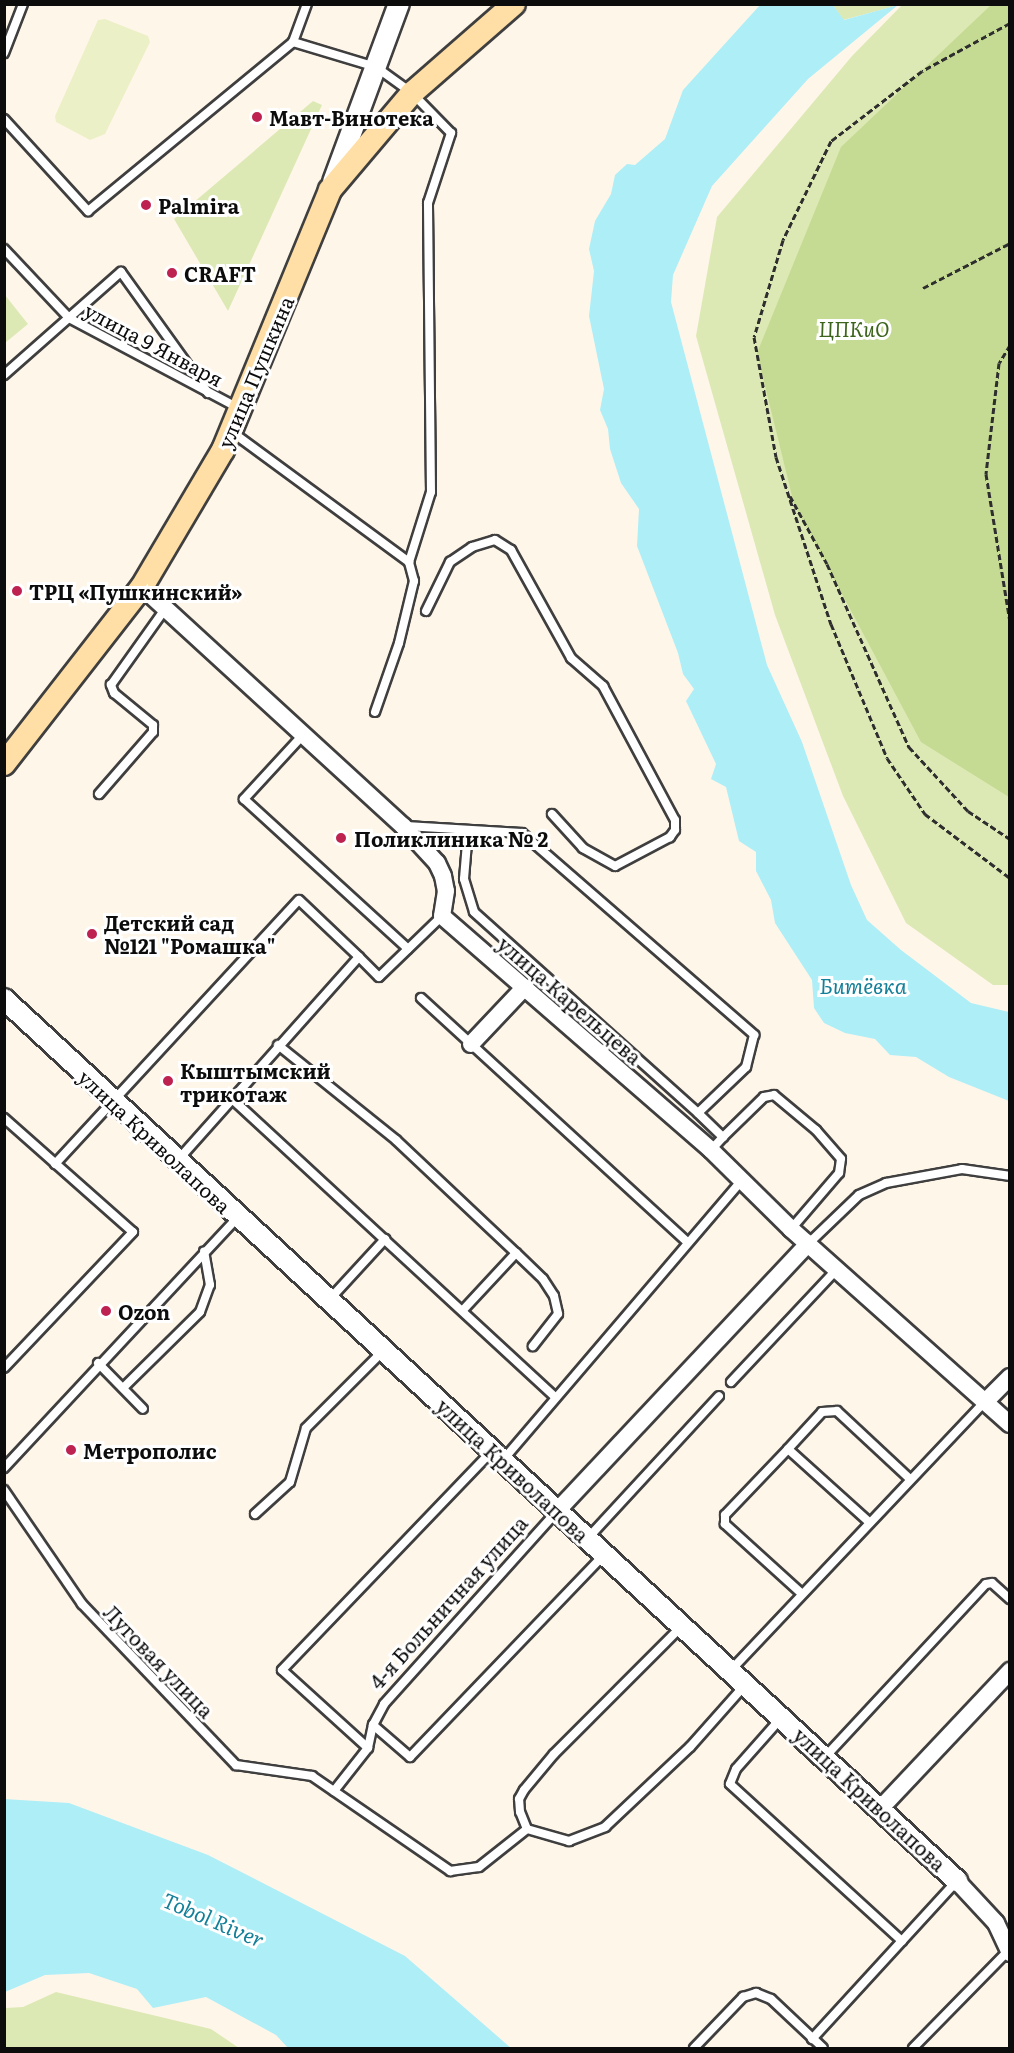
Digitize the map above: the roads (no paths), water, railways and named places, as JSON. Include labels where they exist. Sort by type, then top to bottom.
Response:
[{"type":"main road","points":[[330,190],[412,93],[514,4]]},
{"type":"main road","name":"улица Пушкина","points":[[4,764],[142,587],[232,432],[330,190]]},
{"type":"street","name":"улица Пушкина","points":[[330,190],[399,4]]},
{"type":"street","points":[[142,587],[302,736],[403,826],[437,863],[446,891],[442,916]]},
{"type":"street","name":"улица Карельцева","points":[[442,916],[524,988],[717,1143],[741,1181],[791,1229],[1010,1424]]},
{"type":"street","points":[[471,1044],[524,988]]},
{"type":"street","name":"улица Криволапова","points":[[4,999],[383,1351],[783,1717],[957,1881],[996,1923],[1009,1952]]},
{"type":"street","name":"4-я Больничная улица","points":[[558,1510],[809,1243]]},
{"type":"street","points":[[986,1401],[1010,1377]]},
{"type":"street","points":[[880,1809],[1010,1671]]},
{"type":"lane","points":[[4,53],[23,4]]},
{"type":"lane","points":[[4,119],[88,211],[293,42],[306,7],[294,4]]},
{"type":"lane","points":[[293,42],[376,67],[412,93],[451,133],[428,203],[431,492],[409,562],[414,581],[399,644],[375,712]]},
{"type":"lane","name":"улица 9 Января","points":[[4,249],[69,318],[242,411]]},
{"type":"lane","points":[[4,375],[121,272],[208,393]]},
{"type":"lane","points":[[232,432],[409,562]]},
{"type":"lane","points":[[426,611],[450,562],[472,547],[495,540],[511,550],[571,658],[603,686],[675,820],[675,830],[670,837],[615,866],[583,848],[552,814]]},
{"type":"lane","points":[[99,794],[153,732],[153,725],[114,693],[111,685],[165,609]]},
{"type":"lane","points":[[302,736],[244,799],[408,949]]},
{"type":"lane","points":[[403,826],[522,833],[754,1035],[746,1067],[698,1113]]},
{"type":"lane","points":[[468,831],[464,880],[474,912],[698,1113],[717,1143],[764,1097],[774,1095],[816,1130],[841,1159],[839,1173],[791,1229]]},
{"type":"lane","points":[[446,891],[464,880]]},
{"type":"lane","points":[[55,1164],[299,900],[380,977],[442,916]]},
{"type":"lane","points":[[177,1160],[230,1097],[359,957]]},
{"type":"lane","points":[[421,998],[686,1241]]},
{"type":"lane","points":[[278,1045],[396,1140],[543,1279],[554,1296],[558,1314],[534,1346]]},
{"type":"lane","points":[[230,1097],[554,1396]]},
{"type":"lane","points":[[4,1118],[133,1232],[4,1368]]},
{"type":"lane","points":[[809,1243],[859,1195],[886,1183],[962,1169],[1010,1176]]},
{"type":"lane","points":[[368,1748],[282,1670],[498,1455],[554,1396],[686,1241],[741,1181]]},
{"type":"lane","points":[[4,1468],[98,1363],[238,1217]]},
{"type":"lane","points":[[328,1300],[385,1239]]},
{"type":"lane","points":[[123,1388],[200,1312],[210,1285],[204,1252]]},
{"type":"lane","points":[[463,1310],[516,1253]]},
{"type":"lane","points":[[731,1382],[837,1269]]},
{"type":"lane","points":[[255,1514],[290,1482],[306,1428],[383,1351]]},
{"type":"lane","points":[[98,1363],[143,1409]]},
{"type":"lane","points":[[588,1538],[719,1396]]},
{"type":"lane","points":[[732,1670],[801,1593],[986,1401]]},
{"type":"lane","points":[[801,1593],[724,1519],[822,1412],[837,1411],[910,1479]]},
{"type":"lane","points":[[788,1449],[869,1522]]},
{"type":"lane","name":"Луговая улица","points":[[4,1490],[82,1604],[236,1765],[312,1776],[450,1872],[479,1867],[527,1829]]},
{"type":"lane","name":"4-я Больничная улица","points":[[334,1791],[368,1748],[373,1725],[384,1704],[558,1510]]},
{"type":"lane","points":[[373,1725],[410,1757],[605,1554]]},
{"type":"lane","points":[[825,1756],[986,1584],[992,1584],[1010,1599]]},
{"type":"lane","points":[[683,1625],[524,1790],[519,1799],[520,1812],[527,1829],[569,1841],[605,1827],[690,1747],[746,1683]]},
{"type":"lane","points":[[783,1717],[736,1769],[730,1784],[902,1941]]},
{"type":"lane","points":[[812,2039],[957,1881]]},
{"type":"lane","points":[[913,2049],[1009,1952]]},
{"type":"lane","points":[[694,2049],[742,1997],[756,1993],[771,1999],[824,2049]]},
{"type":"water","name":"Битёвка","points":[[760,5],[833,5],[844,20],[898,5],[808,79],[712,186],[673,275],[671,302],[767,665],[802,742],[851,885],[867,920],[901,950],[971,1003],[1009,1012],[1009,1101],[949,1077],[916,1057],[890,1055],[875,1039],[845,1033],[824,1023],[814,1008],[812,980],[775,923],[771,900],[756,871],[756,852],[739,841],[726,787],[711,779],[716,764],[686,701],[694,689],[683,674],[678,653],[637,546],[639,509],[621,483],[610,449],[608,429],[600,410],[604,389],[589,316],[594,271],[589,249],[595,221],[611,194],[615,175],[627,164],[635,165],[665,139],[683,90]]},
{"type":"water","name":"Tobol River","points":[[4,1799],[69,1803],[208,1855],[405,1956],[511,2048],[288,2048],[276,2035],[206,1997],[153,2008],[137,1989],[89,1973],[45,1975],[5,1992]]},
{"type":"place","name":"Мавт-Винотека","points":[[257,117]]},
{"type":"place","name":"Palmira","points":[[146,205]]},
{"type":"place","name":"CRAFT","points":[[172,273]]},
{"type":"place","name":"ТРЦ «Пушкинский»","points":[[17,591]]},
{"type":"place","name":"Поликлиника № 2","points":[[341,838]]},
{"type":"place","name":"Детский сад №121 \"Ромашка\"","points":[[92,934]]},
{"type":"place","name":"Кыштымский трикотаж","points":[[168,1081]]},
{"type":"place","name":"Ozon","points":[[106,1311]]},
{"type":"place","name":"Метрополис","points":[[71,1450]]},
{"type":"park label","name":"ЦПКиО","points":[[854,328]]}]
